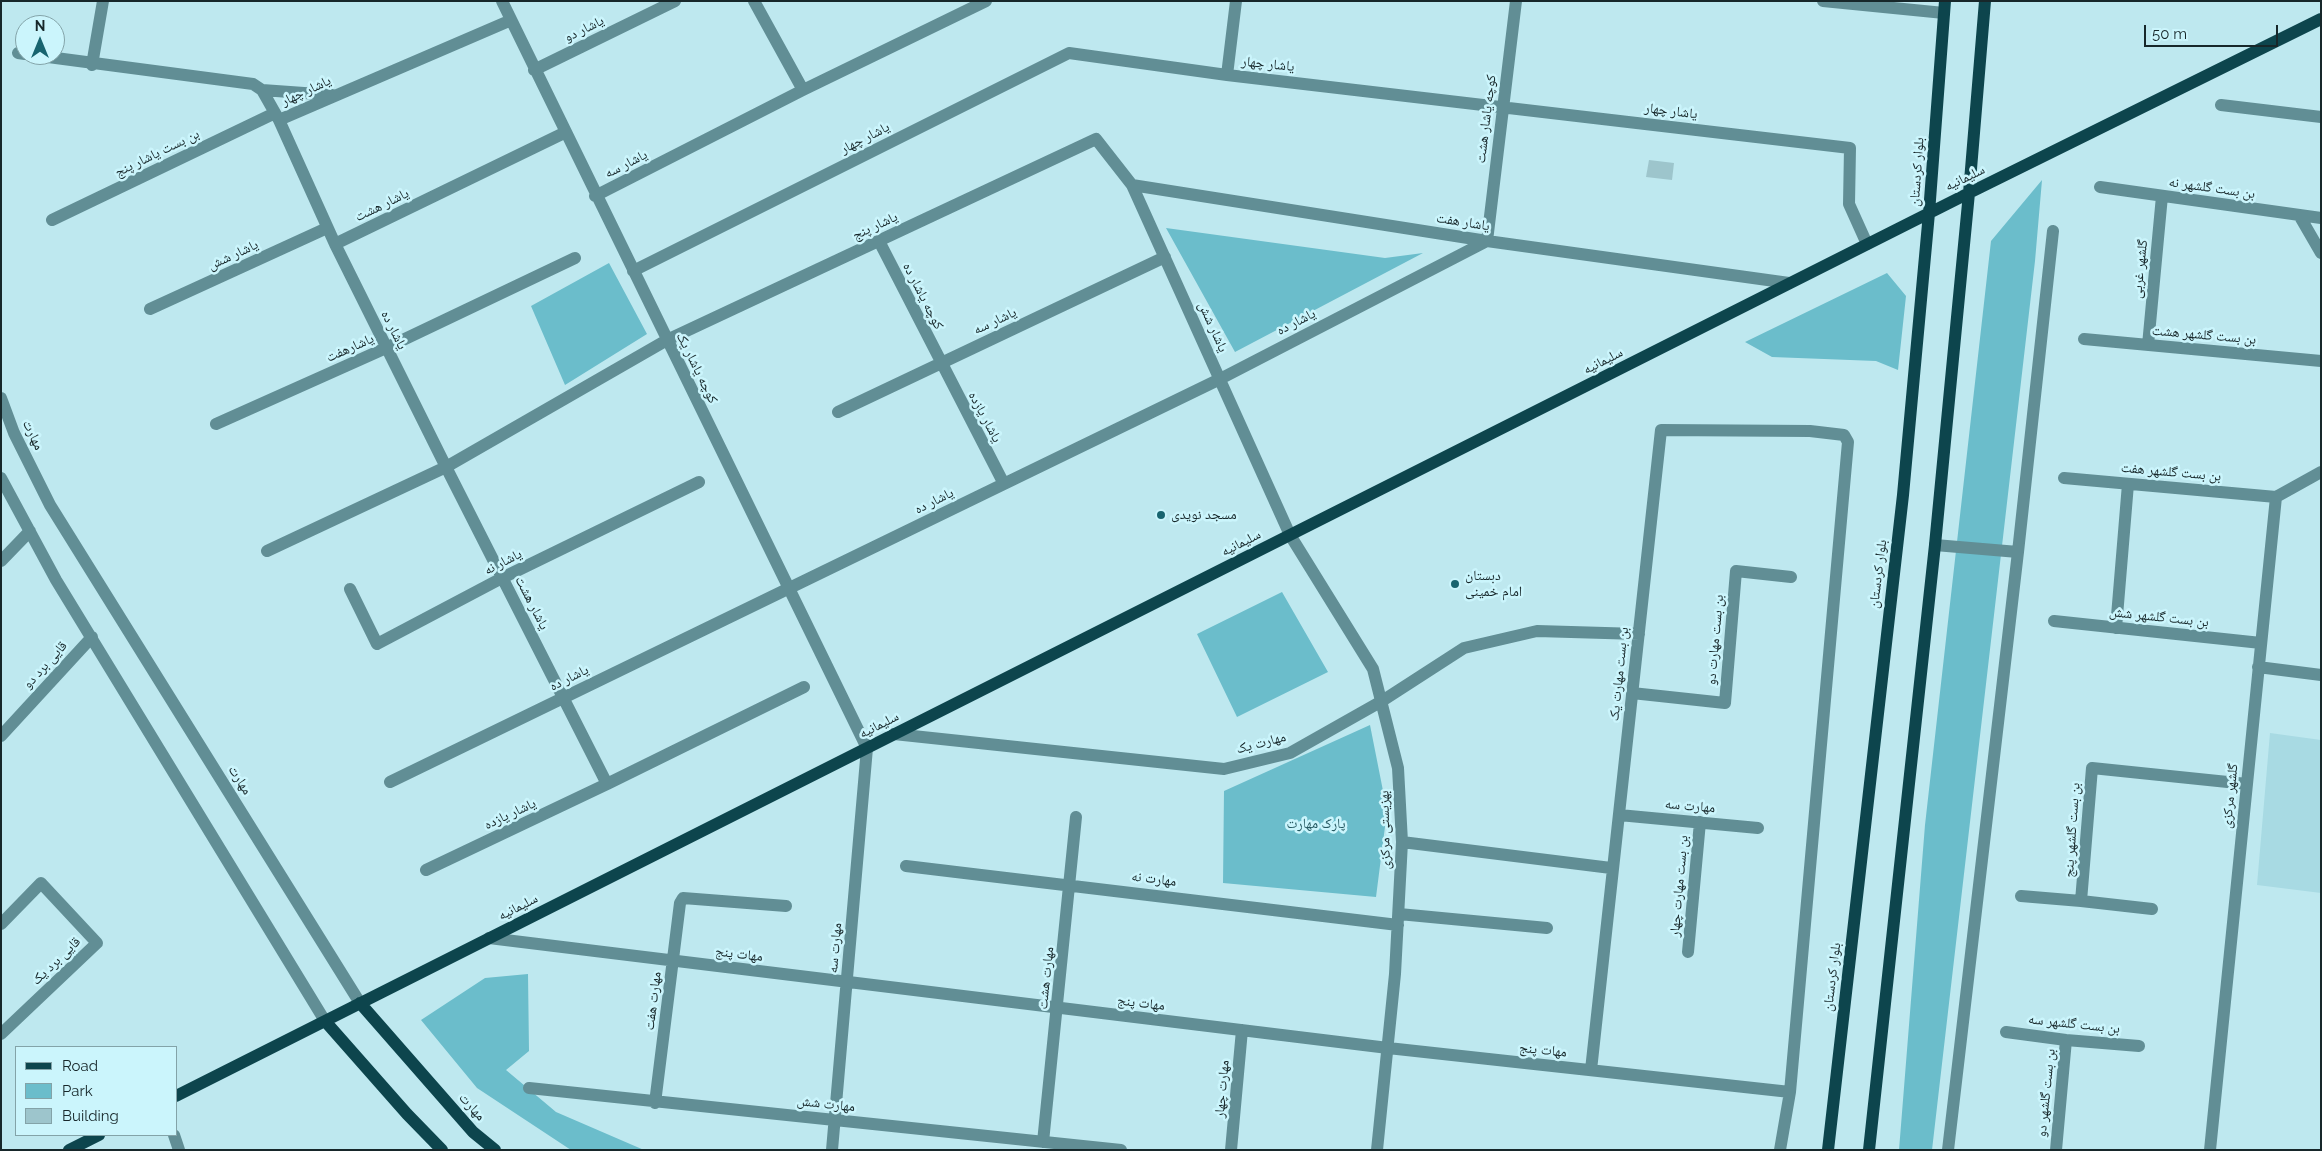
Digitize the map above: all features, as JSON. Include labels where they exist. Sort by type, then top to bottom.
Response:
[{"type":"main road","points":[[1869,1150],[1970,192],[1985,1]]},
{"type":"main road","name":"بلوار کردستان","points":[[1828,1150],[1903,495],[1929,213],[1945,7]]},
{"type":"main road","name":"سلیمانیه","points":[[178,1095],[1970,192],[2321,19]]},
{"type":"main road","name":"مهارت","points":[[360,1003],[473,1132],[495,1150]]},
{"type":"main road","points":[[325,1021],[407,1114],[442,1150]]},
{"type":"main road","points":[[69,1150],[97,1136]]},
{"type":"street","points":[[92,65],[103,1]]},
{"type":"street","name":"کوچه یاشار یک","points":[[502,1],[509,21],[867,748]]},
{"type":"street","name":"یاشار دو","points":[[534,70],[675,1]]},
{"type":"street","points":[[754,1],[803,90]]},
{"type":"street","name":"یاشار سه","points":[[596,196],[803,90],[986,1]]},
{"type":"street","points":[[1227,75],[1236,1]]},
{"type":"street","name":"کوچه یاشار هشت","points":[[1486,241],[1516,1]]},
{"type":"street","points":[[1823,1],[1945,7]]},
{"type":"street","name":"یاشار چهار","points":[[65,60],[253,84],[262,90],[277,116],[333,95],[509,21]]},
{"type":"street","name":"یاشار چهار","points":[[633,271],[1069,53],[1227,75],[1850,148],[1849,204],[1868,244]]},
{"type":"street","points":[[262,90],[333,95]]},
{"type":"street","points":[[2221,105],[2321,117]]},
{"type":"street","points":[[277,116],[335,244]]},
{"type":"street","name":"بن بست یاشار پنج","points":[[52,220],[277,116]]},
{"type":"street","name":"یاشار هشت","points":[[335,244],[564,132]]},
{"type":"street","name":"یاشار شش","points":[[1096,139],[1132,185],[1290,535]]},
{"type":"street","name":"یاشار پنج","points":[[667,340],[1096,139]]},
{"type":"street","name":"یاشار هفت","points":[[1132,185],[1486,241],[1789,283]]},
{"type":"street","name":"بن بست گلشهر نه","points":[[2100,188],[2321,218]]},
{"type":"street","name":"گلشهر غربی","points":[[2148,345],[2162,196]]},
{"type":"street","points":[[2298,215],[2321,253]]},
{"type":"street","name":"یاشار شش","points":[[150,310],[328,228]]},
{"type":"street","points":[[1948,1150],[2018,552],[2053,231]]},
{"type":"street","name":"کوچه یاشار ده","points":[[879,241],[940,364]]},
{"type":"street","name":"یاشار ده","points":[[390,782],[1220,379],[1486,241]]},
{"type":"street","name":"یاشار ده","points":[[335,244],[446,467]]},
{"type":"street","name":"یاشار سه","points":[[838,412],[1165,257]]},
{"type":"street","name":"یاشارهفت","points":[[216,424],[386,348],[575,258]]},
{"type":"street","name":"بن بست گلشهر هشت","points":[[2084,339],[2321,361]]},
{"type":"street","points":[[267,551],[446,467],[667,340]]},
{"type":"street","name":"یاشار یازده","points":[[940,364],[1004,484]]},
{"type":"street","name":"مهارت","points":[[1,398],[14,433],[50,505],[360,1003]]},
{"type":"street","name":"بن بست مهارت یک","points":[[1591,1070],[1661,430],[1810,431],[1844,435],[1848,442],[1790,1092]]},
{"type":"street","name":"یاشار هشت","points":[[446,467],[607,784]]},
{"type":"street","points":[[2276,496],[2321,472]]},
{"type":"street","points":[[1,478],[56,580],[325,1021]]},
{"type":"street","name":"بن بست گلشهر هفت","points":[[2064,478],[2276,496]]},
{"type":"street","name":"یاشار نه","points":[[350,588],[377,644],[502,578],[699,482]]},
{"type":"street","points":[[2116,628],[2128,484]]},
{"type":"street","name":"گلشهر مرکزی","points":[[2210,1150],[2276,496]]},
{"type":"street","points":[[1,561],[30,531]]},
{"type":"street","name":"بهزیستی مرکزی","points":[[1290,535],[1373,669],[1398,768],[1402,842],[1399,919],[1378,1150]]},
{"type":"street","points":[[1934,545],[2018,552]]},
{"type":"street","name":"بن بست مهارت دو","points":[[1632,693],[1725,703],[1736,571],[1792,577]]},
{"type":"street","name":"بن بست گلشهر شش","points":[[2054,622],[2261,643]]},
{"type":"street","name":"مهارت یک","points":[[894,734],[1224,769],[1290,753],[1382,701],[1464,648],[1537,631],[1638,634]]},
{"type":"street","name":"قایی برد دو","points":[[1,736],[92,637]]},
{"type":"street","points":[[2258,667],[2321,674]]},
{"type":"street","points":[[607,784],[804,687]]},
{"type":"street","name":"مهارت سه","points":[[832,1150],[867,748]]},
{"type":"street","name":"بن بست گلشهر پنج","points":[[2081,901],[2092,768],[2247,784]]},
{"type":"street","name":"یاشار یازده","points":[[426,870],[607,784]]},
{"type":"street","name":"مهارت سه","points":[[1619,815],[1758,828]]},
{"type":"street","name":"مهارت هشت","points":[[1043,1142],[1076,816]]},
{"type":"street","name":"بن بست مهارت چهار","points":[[1688,952],[1700,822]]},
{"type":"street","points":[[1402,842],[1612,868]]},
{"type":"street","name":"مهارت نه","points":[[906,866],[1399,919],[1547,928]]},
{"type":"street","name":"قایی برد یک","points":[[1,924],[41,883],[97,943],[1,1034]]},
{"type":"street","points":[[2021,896],[2152,910]]},
{"type":"street","name":"مهارت هفت","points":[[654,1103],[682,898],[786,906]]},
{"type":"street","name":"مهات پنج","points":[[489,938],[1388,1048],[1790,1092]]},
{"type":"street","name":"مهارت چهار","points":[[1231,1150],[1242,1030]]},
{"type":"street","name":"بن بست گلشهر سه","points":[[2006,1032],[2066,1040],[2139,1046]]},
{"type":"street","name":"بن بست گلشهر دو","points":[[2056,1150],[2066,1040]]},
{"type":"street","name":"مهارت شش","points":[[529,1088],[654,1103],[1121,1150]]},
{"type":"street","points":[[1780,1150],[1790,1092]]},
{"type":"street","points":[[174,1136],[179,1150]]},
{"type":"shaded area","points":[[2270,733],[2321,740],[2321,893],[2257,885]]},
{"type":"green space","points":[[2042,180],[2035,261],[1932,1150],[1899,1150],[1925,825],[1991,241]]},
{"type":"green space","points":[[1166,228],[1385,258],[1423,253],[1235,352]]},
{"type":"green space","points":[[609,263],[647,334],[565,385],[531,306]]},
{"type":"green space","points":[[1887,273],[1906,296],[1898,370],[1876,361],[1772,357],[1745,342]]},
{"type":"green space","points":[[1282,592],[1328,672],[1237,717],[1197,634]]},
{"type":"green space","name":"پارک مهارت","points":[[1370,725],[1387,811],[1376,897],[1223,883],[1224,791]]},
{"type":"green space","points":[[528,974],[529,1051],[506,1070],[556,1112],[644,1150],[571,1150],[477,1088],[421,1020],[485,978]]},
{"type":"building","points":[[1649,160],[1674,163],[1672,180],[1646,177]]},
{"type":"place","name":"مسجد نویدی","points":[[1161,515]]},
{"type":"place","name":"دبستان امام خمینی","points":[[1455,584]]}]
